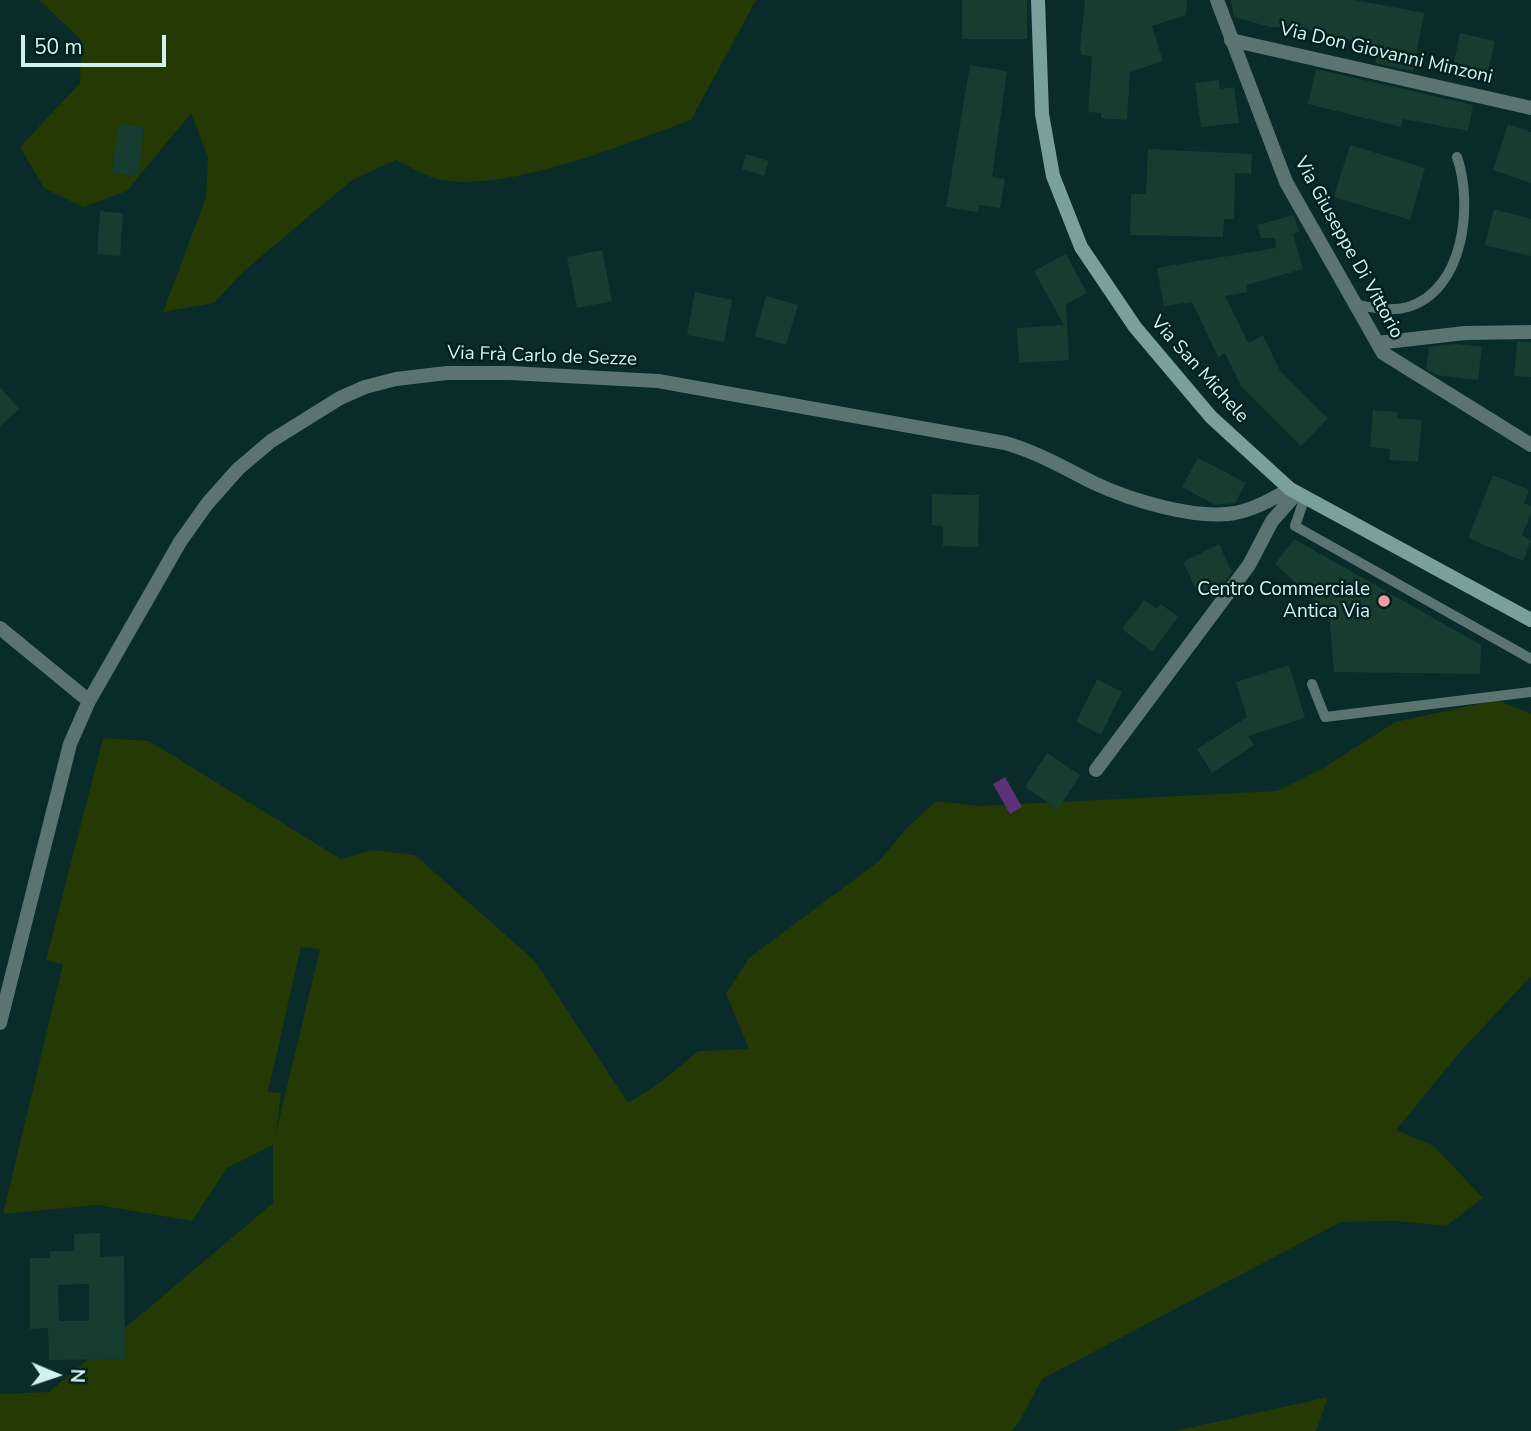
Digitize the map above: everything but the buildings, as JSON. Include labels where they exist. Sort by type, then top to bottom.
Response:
[{"type":"main road","name":"Via San Michele","points":[[1038,0],[1043,129],[1053,176],[1075,235],[1120,308],[1179,381],[1224,429],[1297,494],[1531,620]]},
{"type":"street","name":"Via Giuseppe Di Vittorio","points":[[1217,0],[1286,182],[1382,353],[1531,445]]},
{"type":"street","name":"Via Don Giovanni Minzoni","points":[[1231,40],[1531,108]]},
{"type":"street","points":[[1377,343],[1465,332],[1531,332]]},
{"type":"street","name":"Via Frà Carlo de Sezze","points":[[0,1023],[65,756],[89,701],[180,542],[221,487],[271,441],[319,411],[365,387],[396,379],[447,373],[623,378],[701,387],[1005,443],[1044,456],[1117,492],[1197,513],[1244,511],[1297,494]]},
{"type":"street","points":[[1096,770],[1250,565],[1272,521],[1297,494]]},
{"type":"street","points":[[0,628],[89,701]]},
{"type":"lane","points":[[1355,303],[1389,309],[1408,307],[1425,298],[1446,274],[1459,248],[1466,217],[1465,185],[1457,156]]},
{"type":"lane","points":[[1297,494],[1295,526],[1531,659]]},
{"type":"lane","points":[[1312,684],[1325,716],[1531,692]]},
{"type":"green space","points":[[39,0],[756,0],[691,120],[567,164],[500,179],[469,182],[441,180],[396,160],[352,180],[244,271],[214,303],[163,312],[206,197],[208,157],[191,113],[127,191],[83,207],[44,188],[20,147],[80,83],[81,40]]},
{"type":"green space","points":[[1497,700],[1531,714],[1531,976],[1460,1052],[1396,1130],[1434,1146],[1483,1198],[1446,1226],[1396,1221],[1341,1222],[1042,1379],[1019,1422],[1011,1431],[0,1431],[0,1394],[49,1392],[273,1203],[273,1145],[227,1168],[192,1221],[98,1205],[3,1214],[63,964],[46,960],[103,738],[149,741],[341,859],[372,850],[415,855],[535,961],[628,1103],[661,1082],[698,1051],[749,1049],[726,994],[749,958],[879,861],[906,829],[936,801],[979,806],[1277,791],[1325,767],[1395,722]],"holes":[[[301,947],[320,949],[276,1133],[281,1093],[268,1092]]]},
{"type":"green space","points":[[1328,1397],[1316,1431],[1175,1431]]},
{"type":"shaded area","points":[[1005,777],[1022,807],[1010,814],[993,784]]},
{"type":"place","name":"Centro Commerciale Antica Via","points":[[1384,601]]}]
